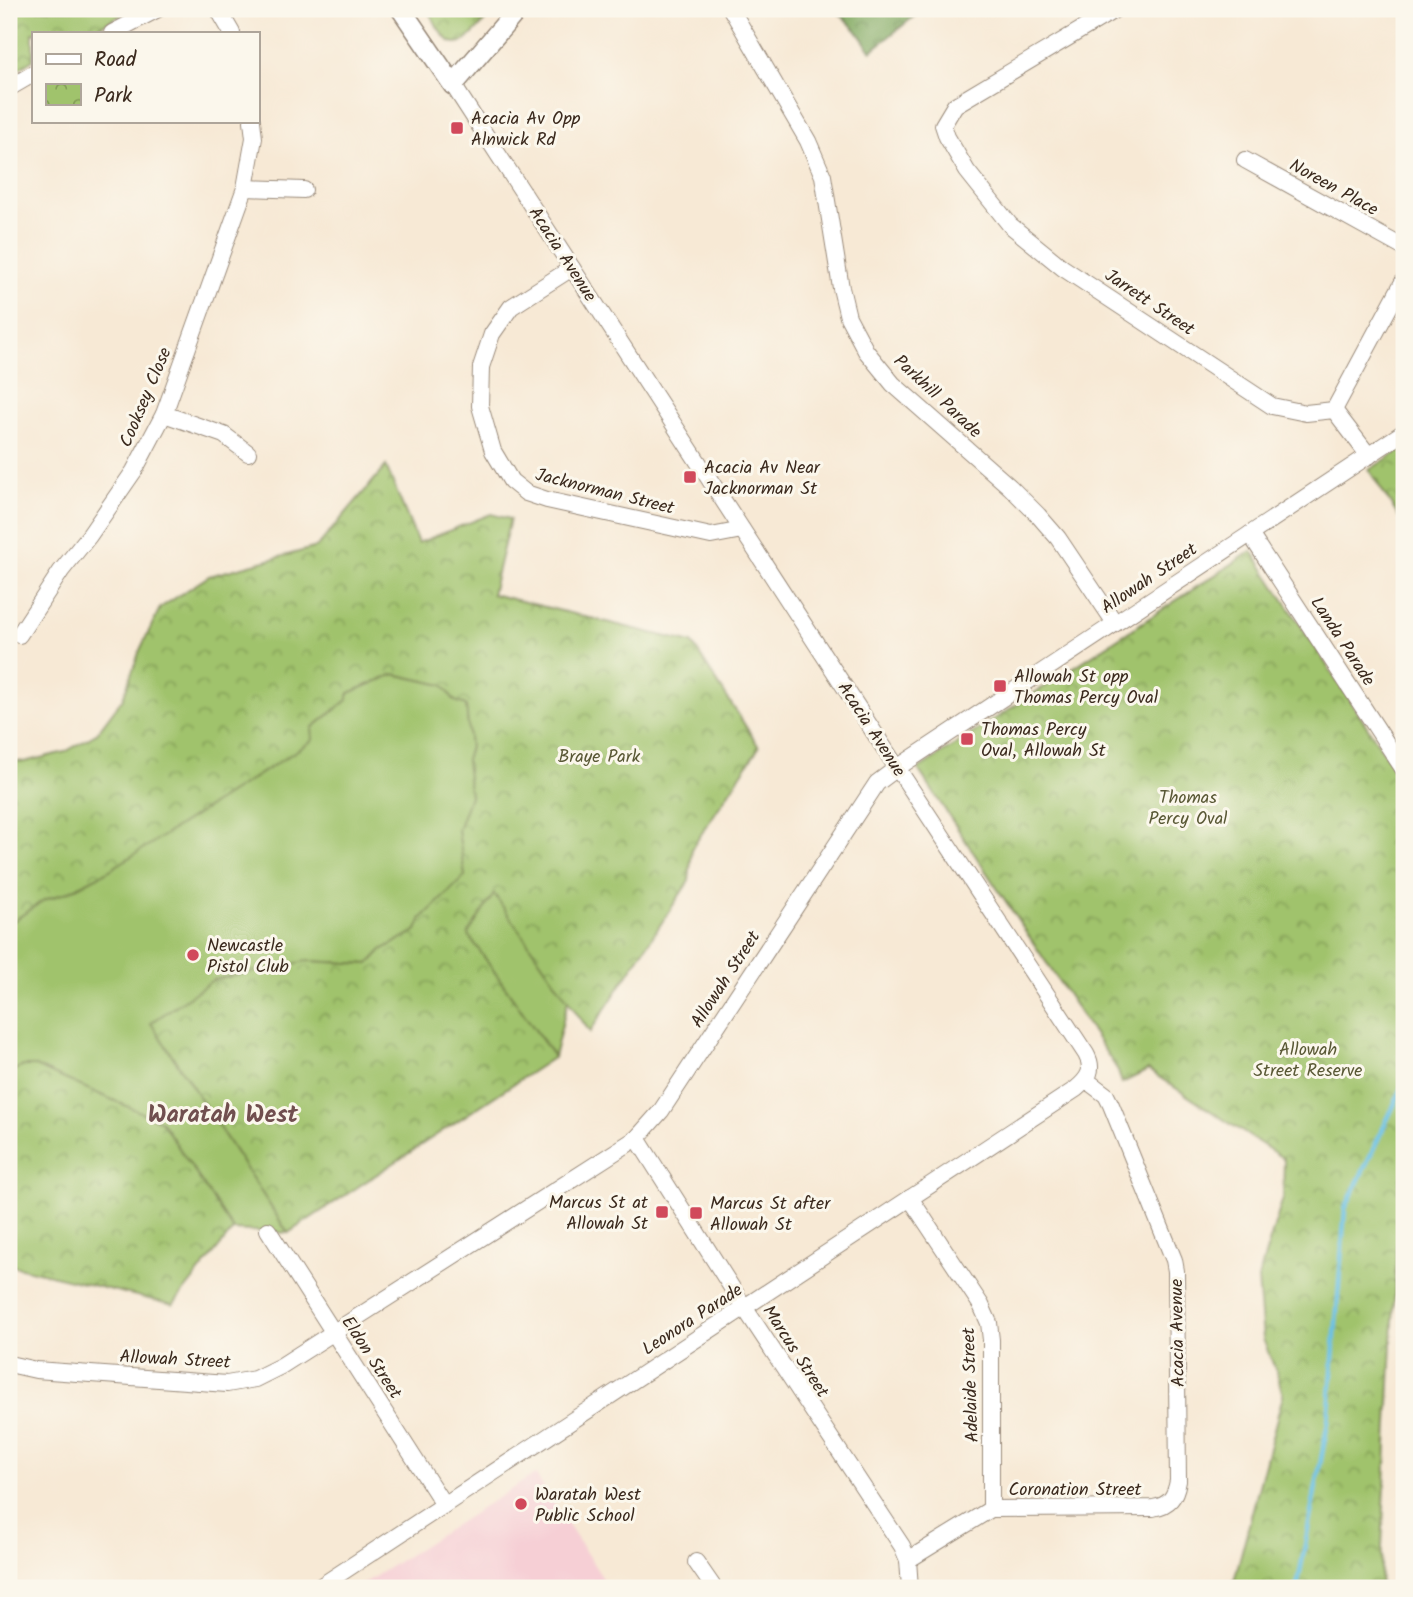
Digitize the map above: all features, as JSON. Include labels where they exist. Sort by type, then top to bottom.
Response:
[{"type":"street","points":[[114,32],[158,9]]},
{"type":"street","points":[[218,9],[231,32]]},
{"type":"street","name":"Acacia Avenue","points":[[401,9],[1086,1054],[1091,1068],[1086,1080],[1106,1095],[1111,1105],[1174,1260],[1178,1481],[1172,1500]]},
{"type":"street","points":[[453,85],[518,9]]},
{"type":"street","name":"Parkhill Parade","points":[[731,9],[808,141],[823,176],[848,317],[866,351],[893,384],[1038,515],[1058,538],[1115,624]]},
{"type":"street","name":"Jarrett Street","points":[[1116,9],[955,104],[943,125],[947,137],[967,172],[1010,225],[1063,268],[1272,406],[1306,413],[1334,410]]},
{"type":"street","points":[[9,88],[32,75]]},
{"type":"street","name":"Cooksey Close","points":[[19,635],[61,571],[134,471],[163,414],[245,188],[254,138],[252,122]]},
{"type":"street","name":"Noreen Place","points":[[1245,160],[1404,248]]},
{"type":"street","points":[[245,188],[304,190]]},
{"type":"street","name":"Jacknorman Street","points":[[572,268],[511,307],[492,334],[481,367],[480,406],[493,451],[511,481],[526,493],[547,500],[711,536],[743,530]]},
{"type":"street","points":[[1369,456],[1334,410],[1404,280]]},
{"type":"street","points":[[163,414],[224,435],[248,453]]},
{"type":"street","name":"Allowah Street","points":[[9,1364],[36,1370],[228,1384],[255,1378],[281,1366],[637,1138],[661,1111],[877,783],[1404,432]]},
{"type":"street","name":"Landa Parade","points":[[1250,534],[1404,770]]},
{"type":"street","name":"Leonora Parade","points":[[318,1588],[1086,1080]]},
{"type":"street","name":"Marcus Street","points":[[637,1138],[894,1535],[908,1560],[910,1588]]},
{"type":"street","name":"Adelaide Street","points":[[910,1198],[981,1305],[989,1323],[991,1509]]},
{"type":"street","name":"Eldon Street","points":[[268,1230],[444,1505]]},
{"type":"street","name":"Coronation Street","points":[[908,1560],[991,1509],[1153,1508],[1172,1500]]},
{"type":"street","points":[[696,1562],[714,1588]]},
{"type":"shaded area","name":"Waratah West Public School","points":[[535,1474],[609,1588],[357,1588]]},
{"type":"green space","points":[[9,9],[133,9],[89,32],[32,32],[32,61],[9,75]]},
{"type":"green space","points":[[427,9],[494,9],[473,34],[459,43],[446,38]]},
{"type":"green space","points":[[835,9],[939,9],[940,12],[917,14],[871,51],[856,30]]},
{"type":"green space","points":[[1404,448],[1404,525],[1369,470]]},
{"type":"green space","name":"Braye Park","points":[[386,466],[418,543],[491,514],[510,519],[492,594],[692,643],[759,747],[692,848],[689,881],[590,1032],[494,894],[468,934],[554,1057],[288,1233],[151,1023],[213,980],[307,961],[369,964],[382,950],[417,930],[422,918],[465,876],[458,830],[470,796],[466,760],[470,747],[466,705],[455,701],[443,685],[394,674],[349,693],[347,700],[312,728],[313,740],[110,870],[68,892],[44,900],[9,924],[9,760],[24,762],[65,752],[96,734],[123,698],[140,650],[160,608],[209,576],[317,547]]},
{"type":"green space","points":[[1252,551],[1404,783],[1404,1171],[1400,1179],[1380,1588],[1217,1588],[1234,1581],[1283,1395],[1263,1339],[1258,1279],[1283,1198],[1284,1159],[1148,1070],[1122,1083],[1117,1069],[918,769]]},
{"type":"green space","name":"Newcastle Pistol Club","points":[[394,674],[443,685],[455,701],[466,704],[470,747],[466,760],[590,911],[554,1057],[468,934],[422,918],[418,930],[382,950],[369,964],[307,961],[152,1023],[288,1233],[233,1230],[161,1121],[24,1066],[9,1072],[9,869],[312,740],[312,728],[347,700],[349,693]]},
{"type":"green space","points":[[24,1066],[35,1066],[161,1121],[233,1230],[173,1305],[9,1265],[9,1072]]},
{"type":"waterway","points":[[1297,1588],[1328,1422],[1345,1209],[1404,1084]]},
{"type":"place","name":"Acacia Av Opp Alnwick Rd","points":[[457,128]]},
{"type":"place","name":"Acacia Av Near Jacknorman St","points":[[690,477]]},
{"type":"place","name":"Allowah St opp Thomas Percy Oval","points":[[1000,686]]},
{"type":"place","name":"Thomas Percy Oval, Allowah St","points":[[967,739]]},
{"type":"place","name":"Newcastle Pistol Club","points":[[193,955]]},
{"type":"place","name":"Marcus St at Allowah St","points":[[662,1212]]},
{"type":"place","name":"Marcus St after Allowah St","points":[[696,1213]]},
{"type":"place","name":"Waratah West Public School","points":[[521,1504]]},
{"type":"district","name":"Waratah West","points":[[223,1114]]},
{"type":"park label","name":"Thomas Percy Oval","points":[[1188,807]]},
{"type":"park label","name":"Allowah Street Reserve","points":[[1308,1059]]}]
